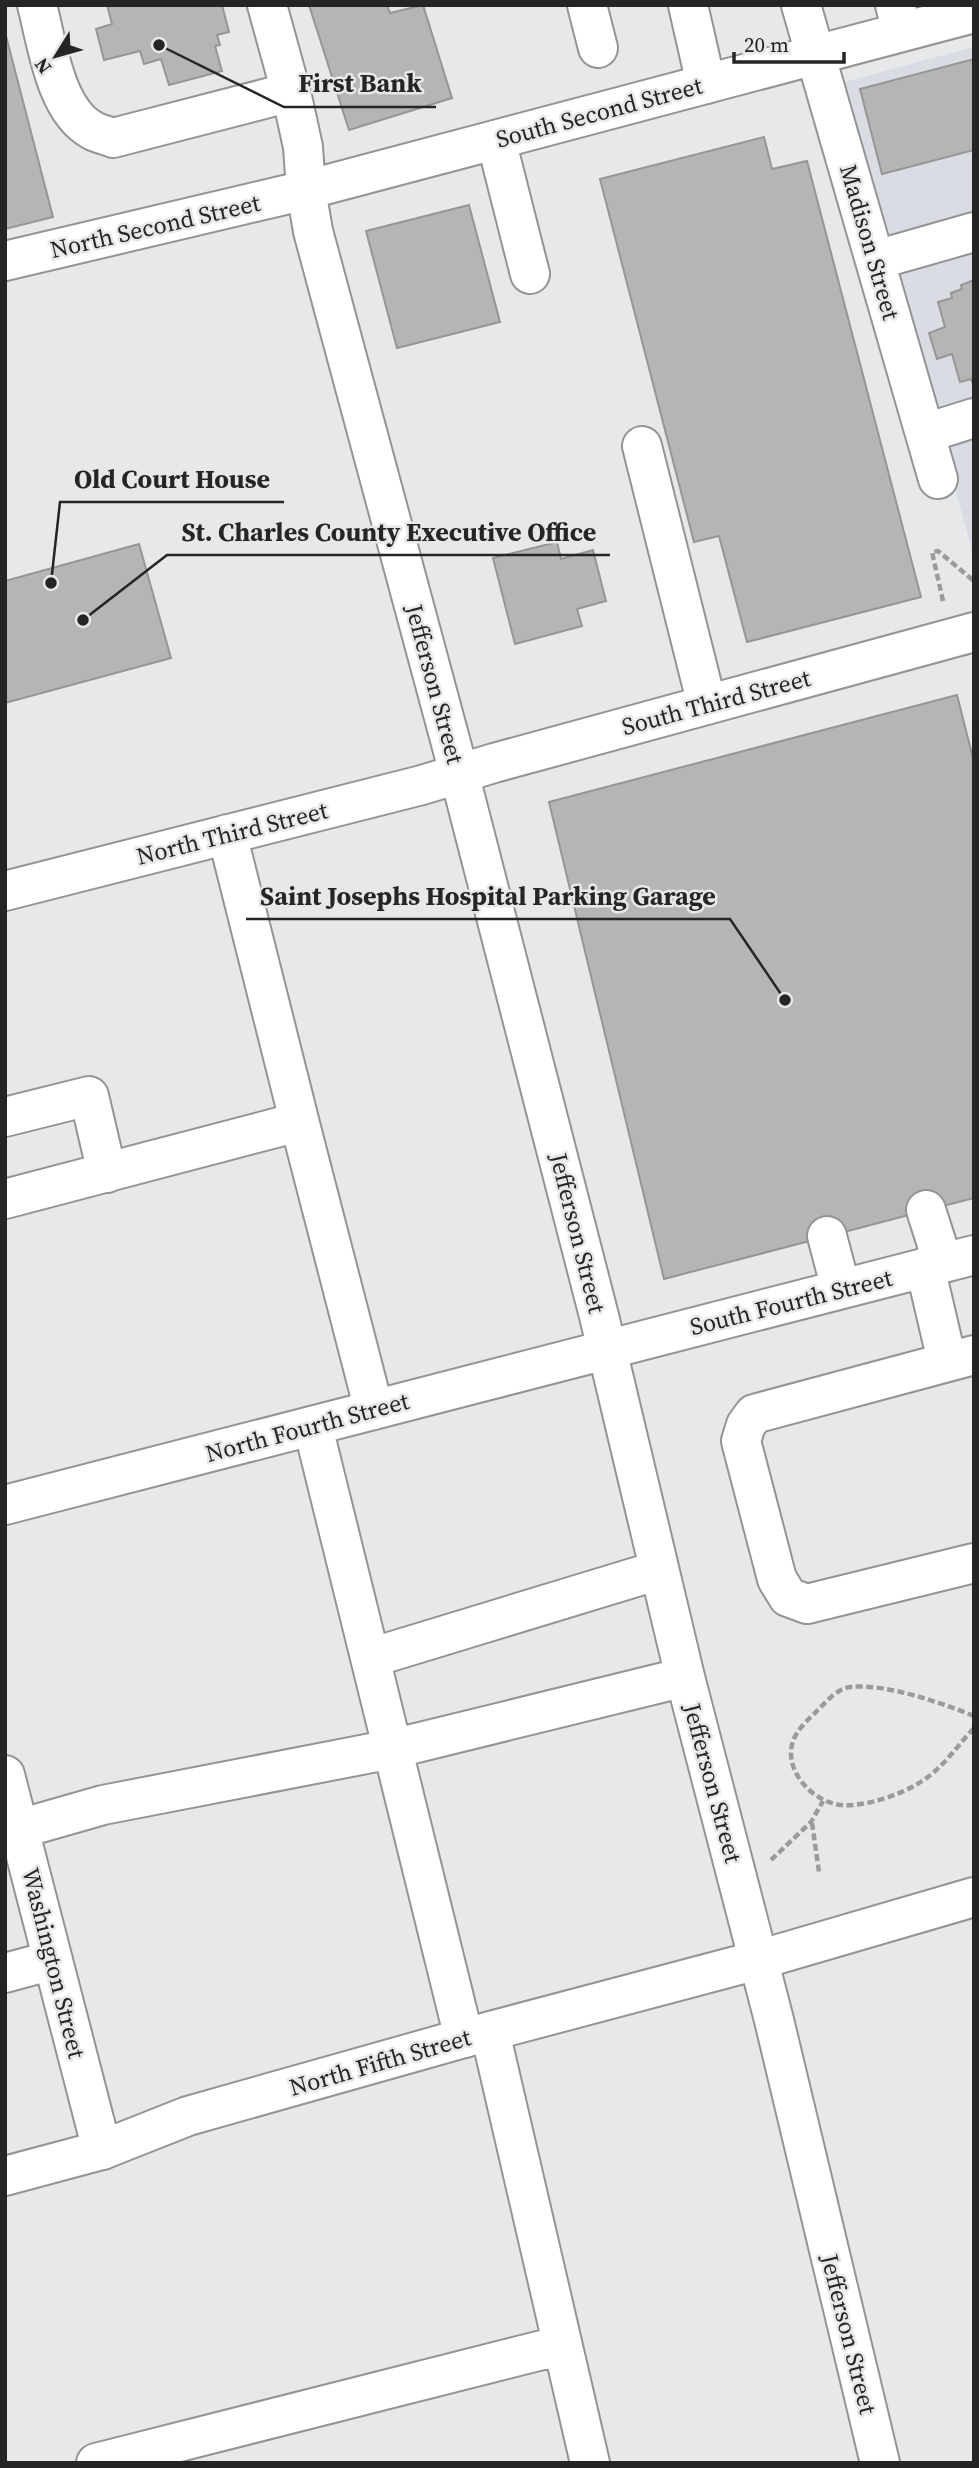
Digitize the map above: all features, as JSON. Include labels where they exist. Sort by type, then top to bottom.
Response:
[{"type":"street","points":[[37,5],[60,93],[75,116],[91,130],[113,138],[291,92]]},
{"type":"street","name":"Jefferson Street","points":[[267,5],[303,147],[306,190],[313,231],[459,772],[607,1348],[685,1677],[758,1960],[880,2463]]},
{"type":"street","points":[[587,5],[598,48]]},
{"type":"street","points":[[688,5],[706,84]]},
{"type":"street","name":"Madison Street","points":[[801,5],[938,479]]},
{"type":"street","name":"South Second Street","points":[[306,190],[816,54],[913,16],[974,13]]},
{"type":"street","points":[[496,140],[530,274]]},
{"type":"street","name":"North Second Street","points":[[5,261],[306,190]]},
{"type":"street","points":[[876,260],[974,232]]},
{"type":"street","points":[[926,433],[974,418]]},
{"type":"street","points":[[642,446],[707,705]]},
{"type":"street","name":"South Third Street","points":[[459,772],[707,705],[960,622]]},
{"type":"street","name":"North Third Street","points":[[5,891],[422,785],[459,772]]},
{"type":"street","points":[[227,834],[374,1410]]},
{"type":"street","points":[[5,1117],[89,1096],[107,1173]]},
{"type":"street","points":[[5,1199],[272,1128],[300,1124]]},
{"type":"street","points":[[926,1210],[947,1262],[960,1358],[754,1414],[746,1424],[741,1441],[777,1579],[788,1597],[807,1604],[974,1563]]},
{"type":"street","points":[[827,1236],[841,1289]]},
{"type":"street","name":"South Fourth Street","points":[[607,1348],[947,1262]]},
{"type":"street","name":"North Fourth Street","points":[[5,1504],[313,1427],[607,1348]]},
{"type":"street","points":[[313,1427],[393,1749],[477,2035],[562,2345],[590,2463]]},
{"type":"street","points":[[370,1658],[659,1570]]},
{"type":"street","points":[[17,1850],[103,1805],[393,1749],[685,1677]]},
{"type":"street","name":"Washington Street","points":[[5,1775],[17,1850],[53,1960],[102,2150]]},
{"type":"street","name":"North Fifth Street","points":[[5,2176],[102,2150],[188,2116],[758,1960],[974,1897]]},
{"type":"street","points":[[5,1973],[53,1960]]},
{"type":"street","points":[[96,2463],[562,2345]]},
{"type":"path","points":[[960,622],[932,552],[938,551],[974,581]]},
{"type":"path","points":[[974,1716],[915,1696],[848,1687],[834,1694],[807,1721],[793,1739],[791,1756],[796,1774],[807,1788],[823,1801],[842,1805],[865,1802],[894,1794],[921,1782],[943,1765],[974,1728]]},
{"type":"path","points":[[770,1860],[811,1822],[823,1801]]},
{"type":"path","points":[[811,1822],[819,1872]]},
{"type":"shaded area","points":[[974,47],[974,558],[844,82]]},
{"type":"building","points":[[107,5],[222,5],[229,32],[217,35],[220,45],[215,46],[222,71],[169,85],[161,59],[144,64],[140,51],[104,60],[96,29],[112,24]]},
{"type":"building","points":[[309,5],[387,5],[390,13],[423,5],[452,98],[349,130]]},
{"type":"building","points":[[5,32],[53,217],[5,229]]},
{"type":"building","points":[[974,59],[974,150],[882,174],[860,89]]},
{"type":"building","points":[[764,137],[772,169],[807,161],[921,597],[747,642],[719,536],[694,542],[600,179]]},
{"type":"building","points":[[469,205],[500,322],[397,348],[366,231]]},
{"type":"building","points":[[974,280],[974,386],[971,379],[960,382],[952,354],[937,359],[929,333],[945,327],[938,302],[952,298],[951,293]]},
{"type":"building","points":[[557,542],[561,559],[593,550],[606,601],[577,609],[582,626],[515,644],[493,558]]},
{"type":"building","points":[[139,544],[171,658],[5,703],[5,581]]},
{"type":"building","points":[[957,695],[974,762],[974,1198],[664,1279],[549,802]]},
{"type":"place","name":"First Bank","points":[[159,45]]},
{"type":"place","name":"Old Court House","points":[[51,583]]},
{"type":"place","name":"St. Charles County Executive Office","points":[[83,620]]},
{"type":"place","name":"Saint Josephs Hospital Parking Garage","points":[[785,1000]]}]
